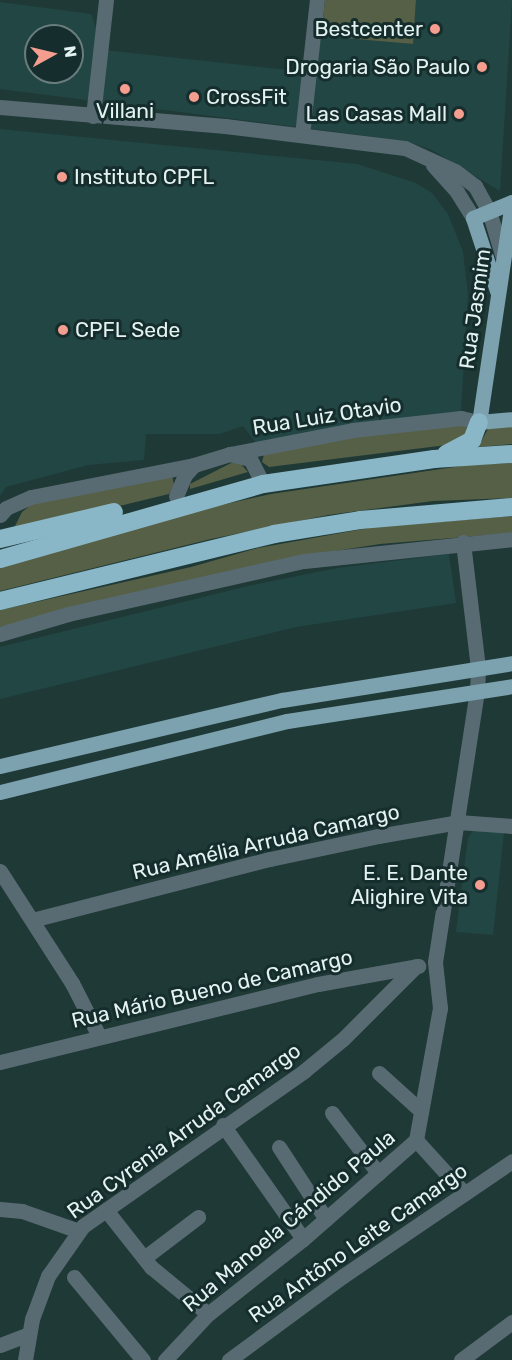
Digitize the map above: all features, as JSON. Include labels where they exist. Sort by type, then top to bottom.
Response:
[{"type":"highway","points":[[434,459],[472,440],[479,422]]},
{"type":"highway","points":[[0,539],[263,484],[434,459],[512,454]]},
{"type":"highway","points":[[0,559],[182,500]]},
{"type":"highway","points":[[0,601],[274,534],[360,520],[512,507]]},
{"type":"main road","points":[[498,294],[472,218],[512,202]]},
{"type":"main road","name":"Rua Jasmim","points":[[479,422],[512,202]]},
{"type":"main road","points":[[486,382],[492,406],[510,419]]},
{"type":"main road","points":[[479,422],[510,419]]},
{"type":"main road","points":[[0,766],[282,700],[512,663]]},
{"type":"main road","points":[[0,792],[287,721],[512,686]]},
{"type":"street","points":[[93,116],[106,0]]},
{"type":"street","points":[[302,135],[317,0]]},
{"type":"street","points":[[0,107],[388,144],[427,158],[467,179],[489,211],[502,258]]},
{"type":"street","points":[[427,158],[452,186],[472,218]]},
{"type":"street","name":"Rua Luiz Otavio","points":[[231,454],[353,430],[461,418],[479,422]]},
{"type":"street","points":[[0,515],[6,508],[31,497],[194,465],[231,454]]},
{"type":"street","name":"Rua Luiz Otavio","points":[[231,454],[250,459],[263,484]]},
{"type":"street","points":[[182,500],[185,475],[194,465]]},
{"type":"street","points":[[0,634],[68,614],[304,561],[463,542],[512,539]]},
{"type":"street","points":[[463,542],[478,668],[477,690],[435,962],[440,1008],[416,1140],[464,1193]]},
{"type":"street","name":"Rua Amélia Arruda Camargo","points":[[32,920],[270,859],[458,822],[512,826]]},
{"type":"street","points":[[0,871],[72,983],[99,1036]]},
{"type":"street","name":"Rua Mário Bueno de Camargo","points":[[0,1062],[318,984],[435,962]]},
{"type":"street","name":"Rua Cyrenia Arruda Camargo","points":[[25,1360],[29,1334],[48,1276],[79,1231],[223,1125],[304,1071],[344,1039],[416,966]]},
{"type":"street","points":[[379,1073],[421,1111]]},
{"type":"street","points":[[332,1113],[378,1173]]},
{"type":"street","points":[[223,1125],[303,1239]]},
{"type":"street","name":"Rua Manoela Cándido Paula","points":[[165,1360],[207,1314],[326,1220],[416,1140]]},
{"type":"street","points":[[279,1147],[326,1220]]},
{"type":"street","name":"Rua Antôno Leite Camargo","points":[[228,1360],[512,1161]]},
{"type":"street","points":[[0,1209],[22,1211],[79,1231]]},
{"type":"street","points":[[106,1210],[144,1258],[207,1314]]},
{"type":"street","points":[[144,1258],[198,1216]]},
{"type":"street","points":[[74,1277],[143,1360]]},
{"type":"street","points":[[460,1360],[512,1322]]},
{"type":"street","points":[[0,1345],[29,1334]]},
{"type":"shaded area","points":[[416,0],[512,0],[500,191],[432,150],[406,141],[0,89],[0,2],[91,14],[104,50],[316,73],[321,36],[413,44]]},
{"type":"shaded area","points":[[0,129],[357,164],[416,183],[432,193],[448,214],[463,252],[468,294],[461,412],[257,444],[243,426],[219,434],[146,434],[144,460],[88,465],[6,487],[0,496]]},
{"type":"shaded area","points":[[449,554],[456,603],[296,627],[0,699],[0,647],[248,586],[337,568]]},
{"type":"shaded area","name":"E. E. Dante Alighire Vita","points":[[474,829],[504,833],[493,935],[456,932],[468,838]]},
{"type":"green space","points":[[325,0],[416,0],[413,44],[321,36]]},
{"type":"green space","points":[[464,425],[469,430],[467,438],[455,444],[269,467],[262,462],[265,451],[352,434]]},
{"type":"green space","points":[[489,427],[512,427],[512,444],[478,447]]},
{"type":"green space","points":[[237,460],[248,472],[190,489],[190,484]]},
{"type":"green space","points":[[512,463],[512,498],[433,501],[328,515],[211,539],[0,591],[0,567],[159,519],[271,494],[468,465]]},
{"type":"green space","points":[[172,475],[174,485],[169,494],[12,532],[22,512],[36,501],[85,490],[128,486]]},
{"type":"green space","points":[[512,516],[512,533],[380,544],[284,559],[0,627],[0,610],[191,567],[258,548],[374,527]]},
{"type":"place","name":"Bestcenter","points":[[435,29]]},
{"type":"place","name":"Drogaria São Paulo","points":[[482,67]]},
{"type":"place","name":"Villani","points":[[125,89]]},
{"type":"place","name":"CrossFit","points":[[194,97]]},
{"type":"place","name":"Las Casas Mall","points":[[459,114]]},
{"type":"place","name":"Instituto CPFL","points":[[62,177]]},
{"type":"place","name":"CPFL Sede","points":[[63,330]]},
{"type":"place","name":"E. E. Dante Alighire Vita","points":[[480,885]]}]
